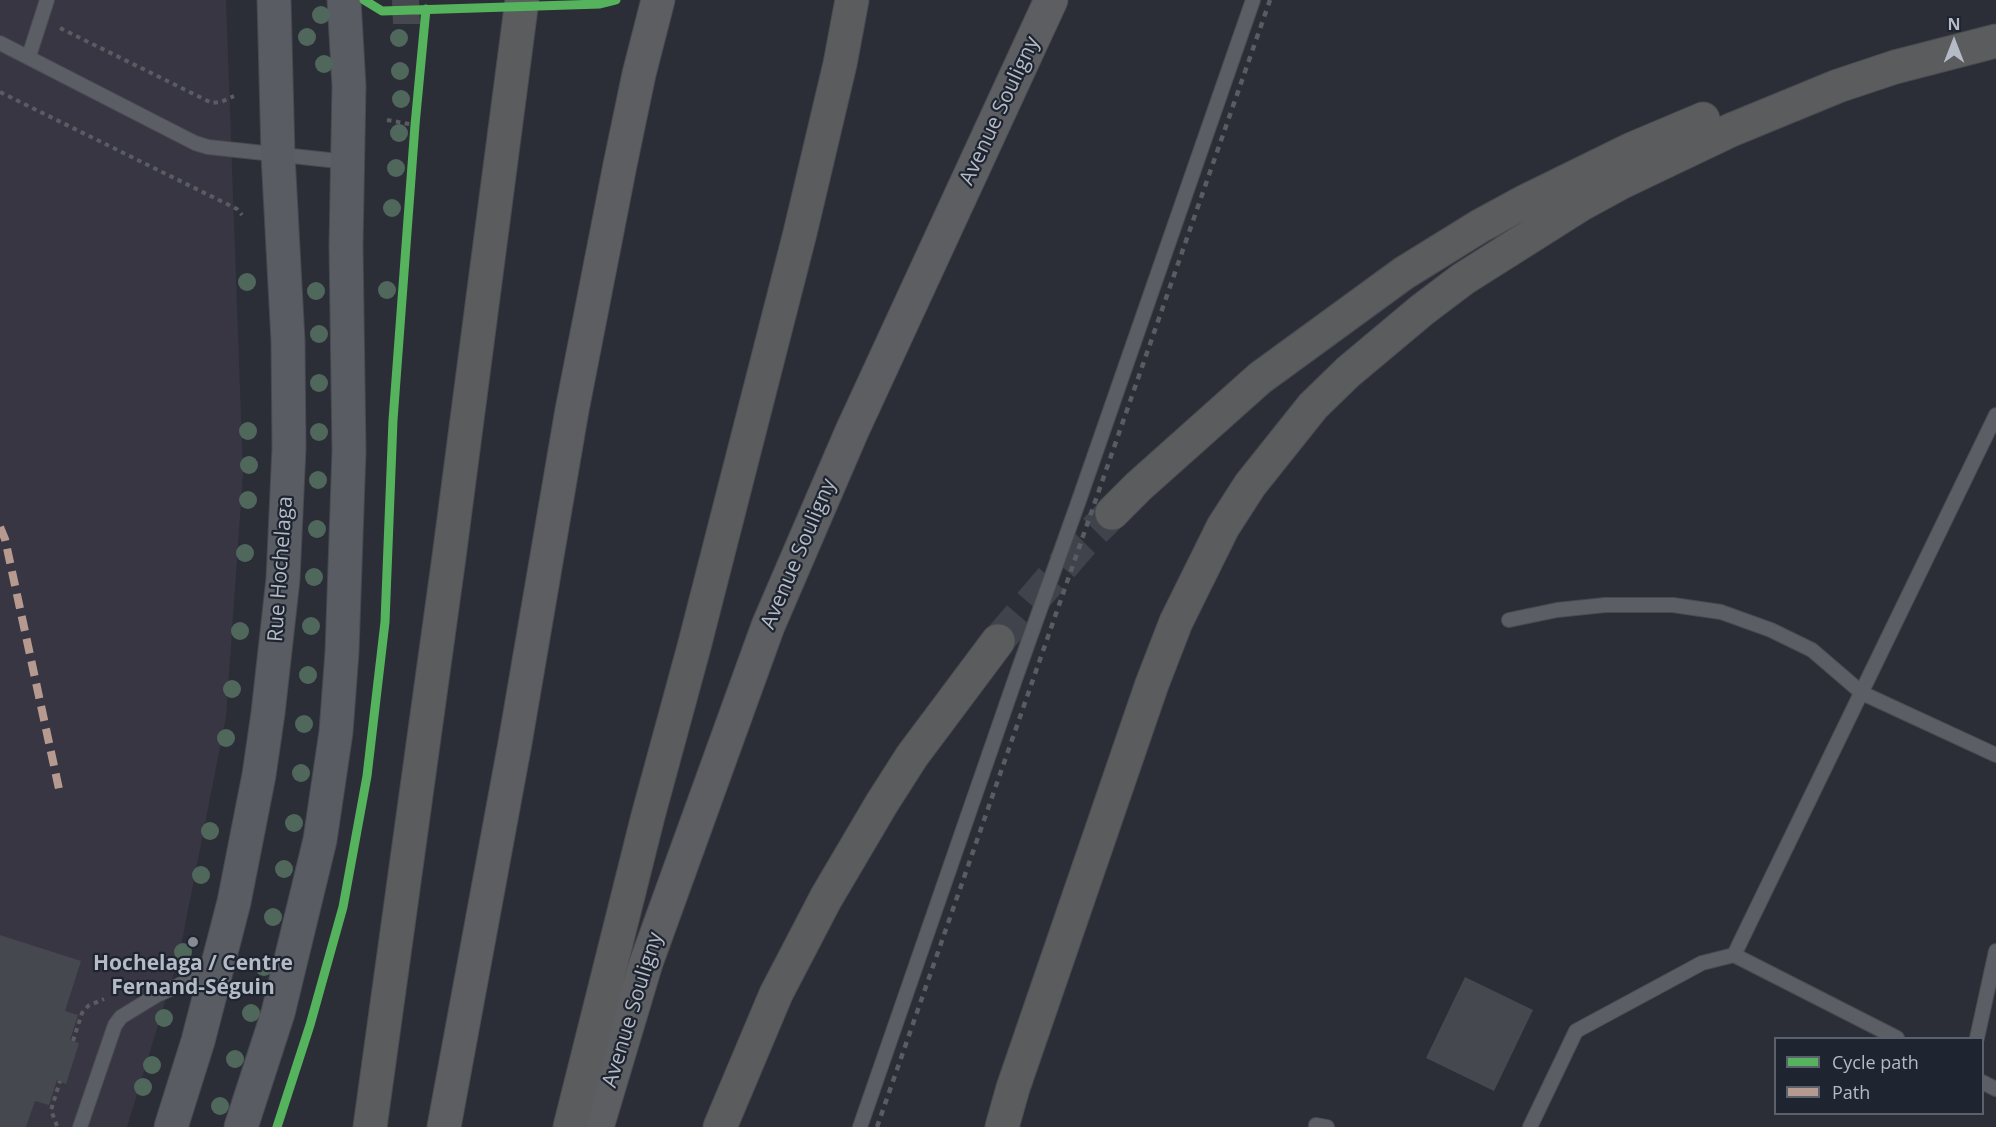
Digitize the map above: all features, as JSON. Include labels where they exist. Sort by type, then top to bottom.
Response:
[{"type":"highway","points":[[370,1127],[448,568],[522,0]]},
{"type":"highway","points":[[444,1127],[515,743],[572,410],[639,74],[658,0]]},
{"type":"highway","points":[[570,1127],[810,190],[840,64],[852,0]]},
{"type":"highway","name":"Avenue Souligny","points":[[597,1127],[646,963],[768,626],[852,431],[1051,0]]},
{"type":"highway","points":[[1112,513],[1260,378],[1404,273],[1480,226],[1632,149],[1749,101],[1902,52],[1996,30]]},
{"type":"highway","points":[[1002,1127],[1013,1088],[1148,696],[1176,622],[1223,527],[1250,485],[1313,406],[1348,372],[1422,309],[1463,279],[1580,205],[1622,182],[1731,130],[1838,86],[1895,67],[1996,41]]},
{"type":"highway","points":[[720,1127],[776,994],[831,889],[912,756],[998,641]]},
{"type":"main road","name":"Rue Hochelaga","points":[[171,1127],[198,1041],[234,902],[259,775],[283,579],[289,448],[288,341],[278,155],[274,0]]},
{"type":"main road","points":[[241,1127],[278,1014],[320,840],[336,732],[348,496],[346,246],[350,86],[344,0]]},
{"type":"lane","points":[[29,56],[47,0]]},
{"type":"lane","points":[[860,1127],[1253,0]]},
{"type":"lane","points":[[0,43],[195,143],[208,147],[348,162]]},
{"type":"lane","points":[[1734,955],[1996,415]]},
{"type":"lane","points":[[1509,620],[1557,610],[1616,604],[1672,605],[1721,612],[1771,630],[1812,650],[1862,693],[1996,755]]},
{"type":"lane","points":[[1977,1037],[1996,951]]},
{"type":"lane","points":[[1530,1127],[1576,1031],[1702,963],[1734,955],[1895,1037]]},
{"type":"lane","points":[[80,1127],[115,1025],[122,1017],[158,995],[218,968]]},
{"type":"lane","points":[[1316,1127],[1316,1125],[1327,1127]]},
{"type":"path","points":[[60,28],[212,103],[234,96]]},
{"type":"path","points":[[0,92],[237,209],[242,215]]},
{"type":"path","points":[[415,136],[417,113]]},
{"type":"path","points":[[387,120],[415,125]]},
{"type":"path","points":[[73,1041],[82,1014],[88,1006],[105,998],[114,999]]},
{"type":"path","points":[[57,1127],[51,1110],[60,1082]]},
{"type":"shaded area","points":[[0,0],[226,0],[243,473],[226,717],[179,956],[127,1127],[0,1127]]},
{"type":"building","points":[[392,0],[419,0],[420,24],[393,24]]},
{"type":"building","points":[[0,935],[81,961],[65,1011],[78,1015],[70,1040],[79,1043],[66,1084],[57,1080],[49,1105],[35,1101],[26,1127],[0,1127]]},
{"type":"building","points":[[1465,977],[1533,1010],[1494,1091],[1426,1058]]},
{"type":"tunnel","points":[[998,641],[1082,543],[1112,513]]},
{"type":"railway","points":[[877,1127],[1270,0]]},
{"type":"marked path","points":[[0,527],[5,539],[59,789]]},
{"type":"cycle path","points":[[364,0],[382,11],[600,4],[616,0]]},
{"type":"cycle path","points":[[277,1127],[310,1025],[343,907],[367,776],[385,622],[393,420],[426,9]]},
{"type":"place","name":"Hochelaga / Centre Fernand-Séguin","points":[[193,942]]}]
